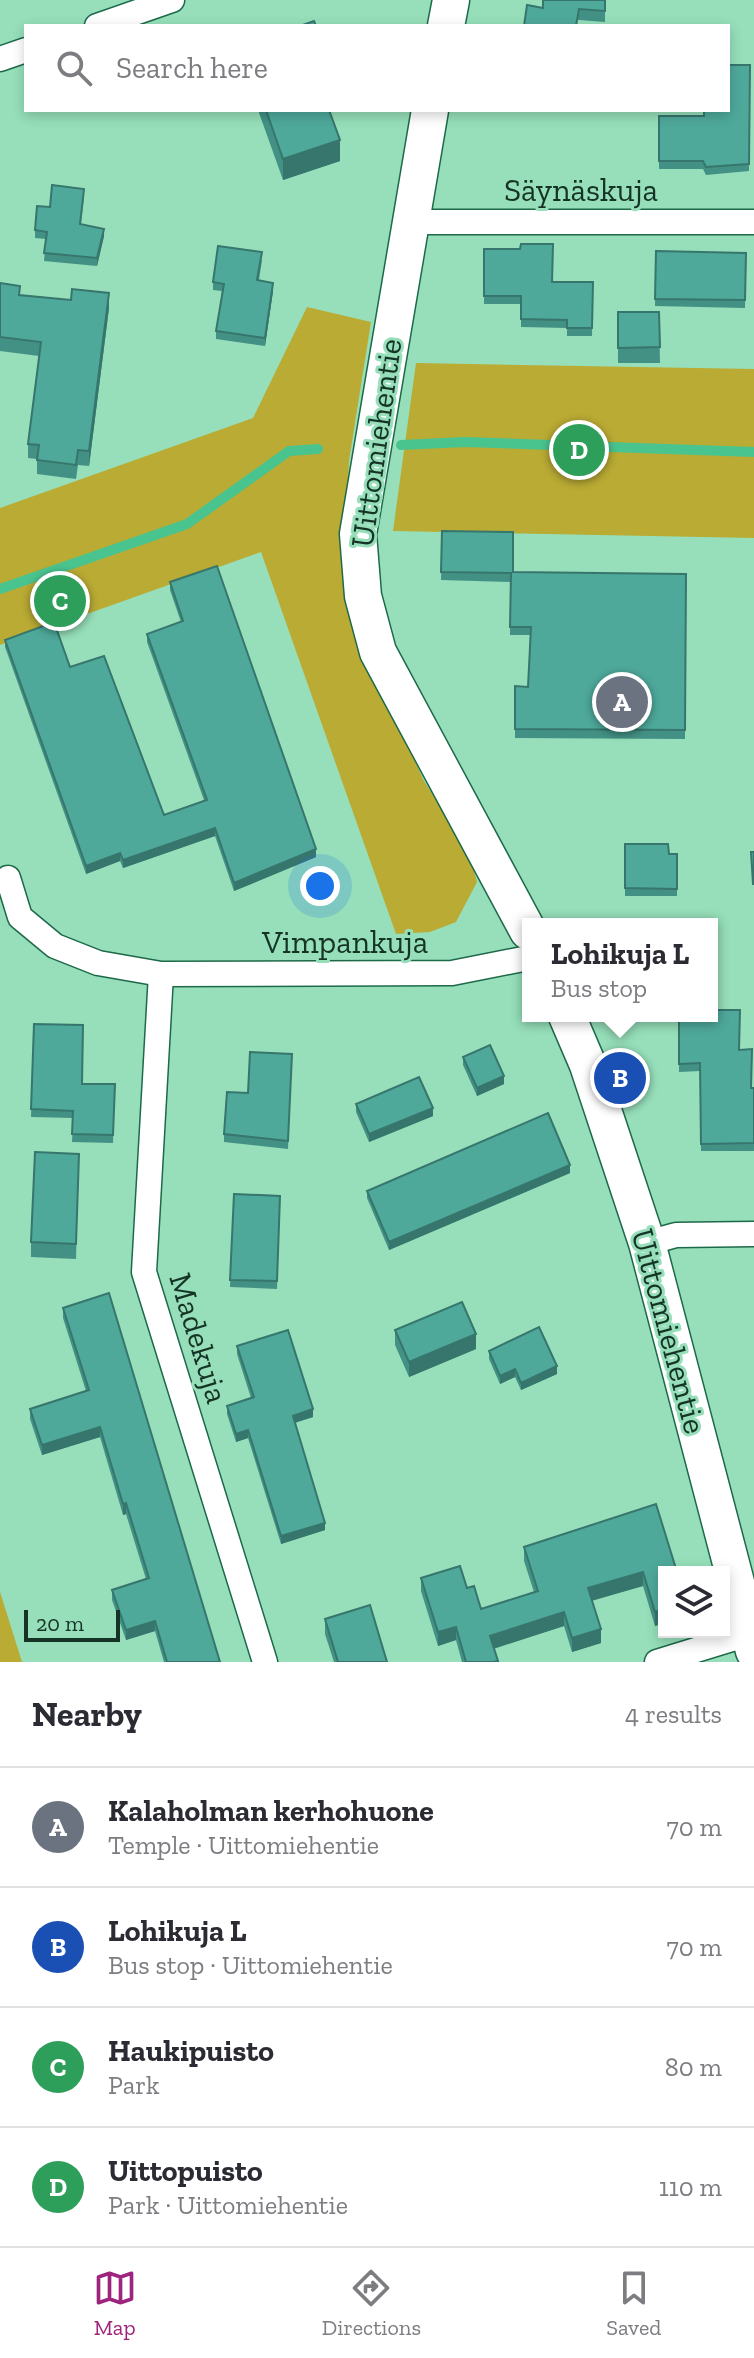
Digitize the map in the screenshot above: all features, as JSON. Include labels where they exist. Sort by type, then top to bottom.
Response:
[{"type":"street","points":[[103,24],[172,0]]},
{"type":"street","points":[[446,24],[451,0]]},
{"type":"street","points":[[0,59],[24,51]]},
{"type":"street","name":"Uittomiehentie","points":[[430,112],[408,222],[358,534],[363,596],[378,652],[522,920]]},
{"type":"street","name":"Säynäskuja","points":[[408,222],[754,222]]},
{"type":"street","name":"Vimpankuja","points":[[8,878],[20,917],[55,946],[98,963],[161,974],[452,973],[522,959]]},
{"type":"street","name":"Madekuja","points":[[161,974],[144,1272],[265,1662]]},
{"type":"street","name":"Uittomiehentie","points":[[570,1022],[588,1065],[647,1243],[751,1642]]},
{"type":"street","points":[[647,1243],[676,1235],[754,1234]]},
{"type":"street","points":[[657,1662],[751,1642]]},
{"type":"shaded area","points":[[307,307],[371,322],[349,461],[344,558],[364,649],[424,781],[469,852],[477,882],[456,922],[430,932],[396,934],[261,552],[0,645],[0,508],[253,418]]},
{"type":"shaded area","points":[[416,363],[754,369],[754,538],[393,531]]},
{"type":"shaded area","points":[[0,1592],[22,1662],[0,1662]]},
{"type":"building","points":[[543,0],[605,0],[605,11],[579,9],[576,24],[524,24],[527,5],[543,8]]},
{"type":"building","points":[[730,65],[750,65],[749,164],[706,167],[703,161],[659,161],[659,116],[704,116],[704,112],[730,112]]},
{"type":"building","points":[[267,112],[330,112],[340,140],[283,159]]},
{"type":"building","points":[[52,185],[84,189],[80,224],[104,229],[97,258],[44,253],[47,232],[35,230],[37,206],[50,207]]},
{"type":"building","points":[[521,244],[553,244],[552,282],[593,282],[592,328],[567,328],[567,320],[521,319],[521,296],[484,296],[484,249],[520,249]]},
{"type":"building","points":[[218,246],[262,252],[257,280],[273,283],[265,338],[216,331],[224,284],[213,282]]},
{"type":"building","points":[[656,251],[746,253],[745,300],[655,299]]},
{"type":"building","points":[[0,283],[20,286],[19,295],[71,300],[72,289],[109,293],[89,451],[78,450],[76,465],[37,460],[39,445],[28,444],[41,342],[0,337]]},
{"type":"building","points":[[618,312],[659,312],[660,347],[618,348]]},
{"type":"building","points":[[442,531],[513,532],[513,572],[686,574],[685,730],[515,729],[515,686],[528,687],[531,627],[510,627],[511,573],[441,572]]},
{"type":"building","points":[[217,566],[316,849],[234,883],[215,828],[123,860],[120,853],[86,866],[5,640],[54,622],[70,667],[104,656],[164,815],[207,800],[147,634],[183,621],[170,582]]},
{"type":"building","points":[[625,844],[668,844],[669,854],[677,854],[677,889],[625,888]]},
{"type":"building","points":[[751,852],[754,852],[754,884],[753,884]]},
{"type":"building","points":[[718,1010],[740,1010],[739,1050],[752,1049],[754,1143],[701,1144],[700,1063],[679,1064],[679,1022],[718,1022]]},
{"type":"building","points":[[34,1024],[83,1025],[82,1084],[115,1084],[113,1135],[72,1134],[73,1111],[31,1109]]},
{"type":"building","points":[[490,1045],[504,1076],[477,1088],[463,1057]]},
{"type":"building","points":[[250,1052],[292,1054],[288,1141],[224,1134],[227,1092],[248,1093]]},
{"type":"building","points":[[419,1077],[433,1108],[369,1134],[356,1104]]},
{"type":"building","points":[[548,1113],[570,1165],[389,1242],[367,1191]]},
{"type":"building","points":[[35,1152],[79,1154],[76,1244],[31,1242]]},
{"type":"building","points":[[234,1194],[280,1196],[277,1281],[230,1280]]},
{"type":"building","points":[[109,1293],[220,1662],[167,1662],[155,1621],[126,1630],[112,1590],[149,1578],[100,1427],[42,1445],[30,1409],[89,1390],[63,1308]]},
{"type":"building","points":[[462,1302],[476,1334],[409,1362],[395,1330]]},
{"type":"building","points":[[539,1327],[557,1366],[521,1383],[515,1369],[500,1376],[489,1351]]},
{"type":"building","points":[[288,1330],[313,1409],[293,1416],[325,1523],[281,1536],[248,1430],[236,1434],[227,1406],[254,1397],[237,1346]]},
{"type":"building","points":[[656,1504],[675,1566],[658,1566],[658,1611],[655,1612],[643,1572],[588,1588],[601,1629],[572,1638],[564,1612],[490,1636],[498,1661],[466,1662],[456,1627],[438,1632],[421,1578],[460,1566],[467,1588],[474,1586],[481,1609],[538,1591],[524,1547]]},
{"type":"building","points":[[370,1605],[387,1662],[338,1662],[325,1619]]},
{"type":"waterway","points":[[401,445],[465,442],[754,452]]},
{"type":"waterway","points":[[0,589],[187,524],[289,451],[318,449]]},
{"type":"place","name":"Uittopuisto","points":[[579,450]]},
{"type":"place","name":"Haukipuisto","points":[[60,601]]},
{"type":"place","name":"Kalaholman kerhohuone","points":[[622,702]]},
{"type":"place","name":"Lohikuja L","points":[[620,1078]]}]
